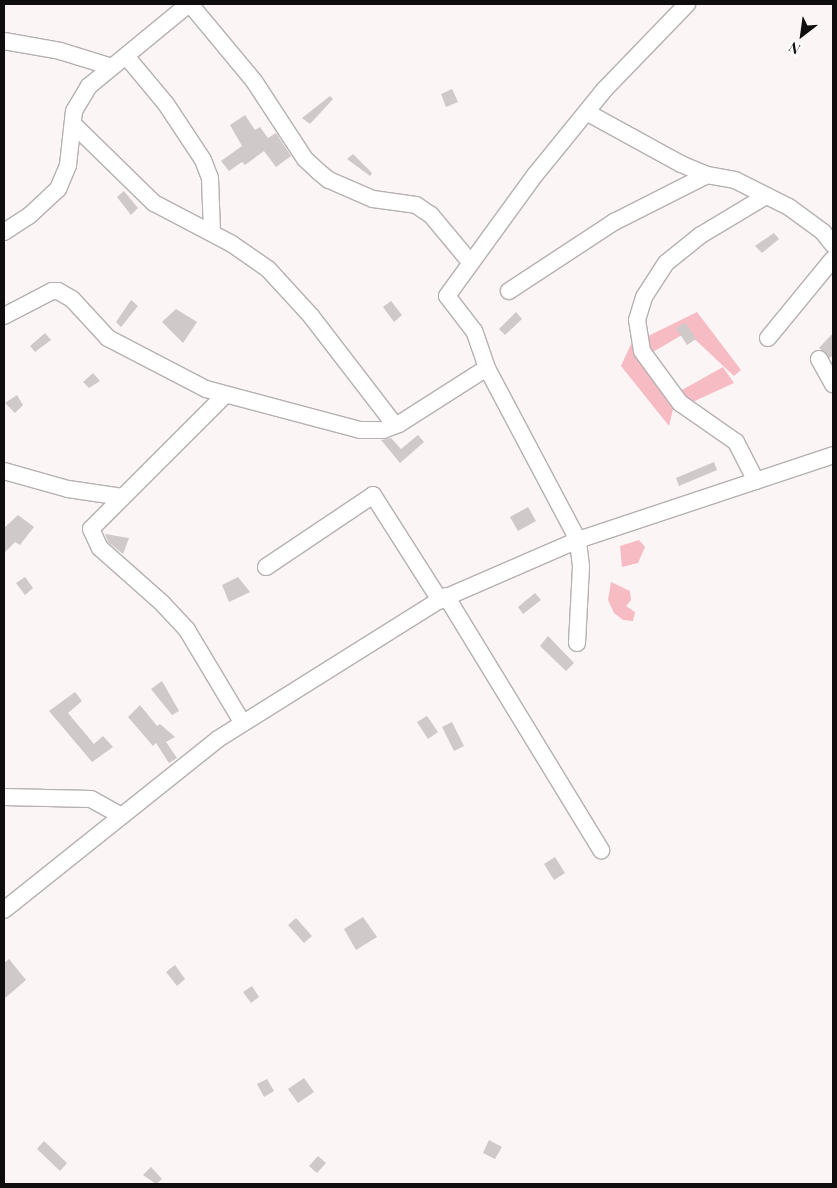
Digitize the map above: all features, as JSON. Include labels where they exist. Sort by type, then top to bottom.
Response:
[{"type":"street","points":[[4,232],[29,216],[58,189],[68,165],[73,124],[80,98],[126,56],[190,4],[254,81],[300,152],[319,172],[329,180],[373,199],[416,205],[431,215],[471,263]]},
{"type":"street","points":[[577,643],[581,566],[578,540],[487,368],[474,331],[447,296],[535,175],[633,57],[687,4]]},
{"type":"street","points":[[4,41],[60,51],[112,68]]},
{"type":"street","points":[[126,56],[166,104],[203,160],[210,178],[212,233]]},
{"type":"street","points":[[588,113],[707,175],[735,180],[804,215],[833,246]]},
{"type":"street","points":[[73,124],[154,203],[254,256],[268,269],[311,316],[395,425]]},
{"type":"street","points":[[509,291],[614,222],[707,175]]},
{"type":"street","points":[[756,481],[736,442],[680,403],[642,351],[637,320],[644,296],[666,263],[701,235],[766,196]]},
{"type":"street","points":[[768,338],[833,260]]},
{"type":"street","points":[[4,316],[52,291],[58,291],[72,299],[108,338],[124,348],[224,396],[360,430],[383,430],[395,425],[487,368]]},
{"type":"street","points":[[819,358],[833,384]]},
{"type":"street","points":[[224,396],[94,523],[91,529],[100,548],[162,602],[187,630],[242,722]]},
{"type":"street","points":[[4,910],[242,722],[443,598],[578,540],[833,454]]},
{"type":"street","points":[[4,472],[68,489],[122,497]]},
{"type":"street","points":[[266,567],[373,495],[443,598],[601,850]]},
{"type":"street","points":[[4,797],[91,799],[122,816]]},
{"type":"shaded area","points":[[697,312],[741,370],[734,376],[687,332],[646,356],[638,341]]},
{"type":"shaded area","points":[[631,344],[675,401],[669,426],[621,366]]},
{"type":"shaded area","points":[[723,367],[734,383],[686,405],[682,390]]},
{"type":"shaded area","points":[[639,540],[645,547],[638,563],[622,567],[620,546]]},
{"type":"shaded area","points":[[611,582],[630,591],[631,600],[626,606],[635,612],[633,621],[623,620],[614,613],[608,600]]},
{"type":"building","points":[[452,89],[458,102],[446,107],[441,94]]},
{"type":"building","points":[[330,96],[333,99],[310,124],[302,118]]},
{"type":"building","points":[[245,115],[255,130],[260,127],[268,138],[276,133],[291,156],[276,167],[264,151],[245,165],[242,162],[229,171],[221,161],[242,146],[230,125]]},
{"type":"building","points":[[353,154],[372,173],[370,176],[347,159]]},
{"type":"building","points":[[124,191],[138,208],[131,215],[117,197]]},
{"type":"building","points":[[774,233],[779,239],[762,253],[755,246]]},
{"type":"building","points":[[131,300],[138,306],[121,327],[116,322]]},
{"type":"building","points":[[391,301],[402,315],[394,322],[383,307]]},
{"type":"building","points":[[176,309],[197,322],[183,343],[162,322]]},
{"type":"building","points":[[516,312],[522,319],[505,335],[499,329]]},
{"type":"building","points":[[686,323],[696,339],[687,345],[676,328]]},
{"type":"building","points":[[45,333],[51,340],[35,352],[30,346]]},
{"type":"building","points":[[833,333],[833,355],[830,358],[819,348]]},
{"type":"building","points":[[93,373],[100,381],[89,388],[83,382]]},
{"type":"building","points":[[17,395],[23,405],[15,413],[5,403]]},
{"type":"building","points":[[418,435],[424,442],[400,463],[381,440],[391,438],[401,449]]},
{"type":"building","points":[[714,462],[717,470],[679,486],[676,478]]},
{"type":"building","points":[[528,507],[536,521],[518,531],[510,517]]},
{"type":"building","points":[[18,515],[34,527],[20,545],[15,542],[4,553],[4,528]]},
{"type":"building","points":[[105,534],[129,538],[123,554],[108,542]]},
{"type":"building","points":[[25,577],[33,588],[25,595],[16,583]]},
{"type":"building","points":[[238,577],[250,592],[229,602],[222,585]]},
{"type":"building","points":[[535,593],[541,600],[523,614],[518,607]]},
{"type":"building","points":[[548,636],[574,663],[566,671],[540,646]]},
{"type":"building","points":[[162,681],[179,711],[172,715],[151,689]]},
{"type":"building","points":[[75,692],[82,701],[68,713],[94,744],[103,736],[113,747],[92,762],[49,711]]},
{"type":"building","points":[[140,705],[157,726],[160,724],[175,737],[166,742],[177,758],[169,763],[156,743],[153,746],[128,717]]},
{"type":"building","points":[[427,716],[438,732],[428,739],[417,722]]},
{"type":"building","points":[[452,722],[464,746],[454,751],[442,727]]},
{"type":"building","points":[[555,857],[565,873],[554,880],[544,864]]},
{"type":"building","points":[[363,917],[377,937],[356,950],[344,929]]},
{"type":"building","points":[[296,918],[312,936],[304,943],[288,925]]},
{"type":"building","points":[[9,959],[26,980],[4,999],[4,963]]},
{"type":"building","points":[[175,965],[185,979],[177,986],[166,972]]},
{"type":"building","points":[[252,986],[259,997],[251,1003],[243,992]]},
{"type":"building","points":[[304,1078],[314,1092],[298,1103],[288,1089]]},
{"type":"building","points":[[267,1079],[274,1091],[264,1097],[257,1084]]},
{"type":"building","points":[[489,1140],[502,1147],[495,1159],[483,1153]]},
{"type":"building","points":[[44,1141],[67,1163],[60,1171],[37,1149]]},
{"type":"building","points":[[318,1156],[326,1163],[317,1173],[309,1166]]},
{"type":"building","points":[[151,1167],[162,1179],[156,1184],[143,1175]]}]
